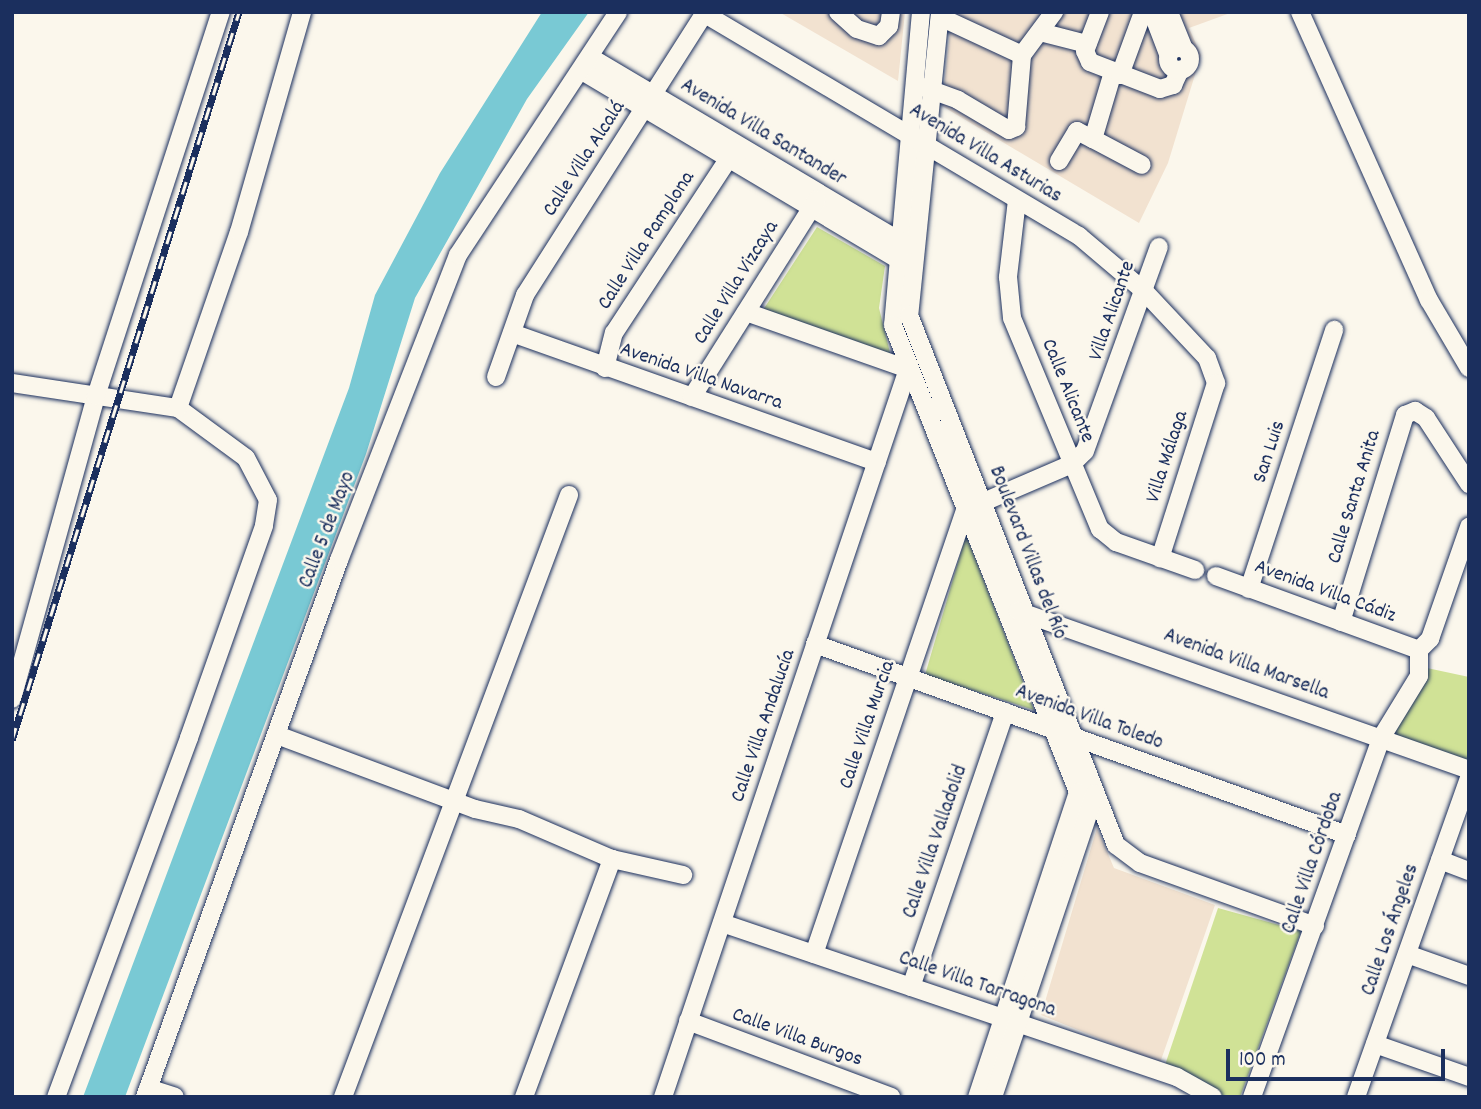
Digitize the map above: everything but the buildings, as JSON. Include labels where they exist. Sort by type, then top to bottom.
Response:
[{"type":"street","points":[[12,699],[96,396],[221,12]]},
{"type":"street","points":[[178,408],[239,233],[302,12]]},
{"type":"street","name":"Calle 5 de Mayo","points":[[147,1092],[276,735],[458,256],[486,206],[586,64],[618,12]]},
{"type":"street","points":[[838,12],[857,29],[879,36],[889,26],[891,12]]},
{"type":"street","name":"Boulevard Villas del Río","points":[[921,12],[909,135],[905,244],[893,325],[984,499],[1052,727],[1078,792],[1010,1020],[993,1097]]},
{"type":"street","points":[[913,86],[933,89],[1013,130],[1022,55],[1054,12]]},
{"type":"street","points":[[1100,12],[1087,44],[1086,58],[1117,73],[1166,89],[1180,70],[1171,67],[1176,52],[1169,12]]},
{"type":"street","points":[[1059,161],[1117,73],[1143,12]]},
{"type":"street","points":[[1152,12],[1176,52]]},
{"type":"street","points":[[1300,12],[1429,300],[1469,368]]},
{"type":"street","name":"Calle Villa Alcalá","points":[[496,377],[525,295],[705,13]]},
{"type":"street","name":"Avenida Villa Asturias","points":[[705,13],[1097,248],[1144,291],[1214,369]]},
{"type":"street","points":[[947,16],[1022,55]]},
{"type":"street","name":"Boulevard Villas del Río","points":[[905,244],[926,146],[933,89],[947,16]]},
{"type":"street","points":[[1040,32],[1087,44]]},
{"type":"street","name":"Avenida Villa Santander","points":[[586,64],[816,201],[905,244]]},
{"type":"street","points":[[1079,133],[1142,165]]},
{"type":"street","name":"Calle Villa Pamplona","points":[[605,368],[614,333],[733,152]]},
{"type":"street","name":"Calle Alicante","points":[[1017,200],[1007,296],[1072,464],[1105,535],[1160,558]]},
{"type":"street","points":[[816,201],[903,263]]},
{"type":"street","name":"Calle Villa Vizcaya","points":[[692,397],[816,201]]},
{"type":"street","name":"Villa Alicante","points":[[1072,464],[1093,438],[1159,247]]},
{"type":"street","points":[[746,312],[916,366]]},
{"type":"street","name":"San Luis","points":[[1249,589],[1334,330]]},
{"type":"street","name":"Avenida Villa Navarra","points":[[512,334],[877,462]]},
{"type":"street","name":"Boulevard Villas del Río","points":[[916,366],[965,510],[1073,736],[1095,794],[1010,1020],[976,1097]]},
{"type":"street","name":"Calle Villa Andalucía","points":[[663,1097],[877,462],[916,366]]},
{"type":"street","name":"Villa Málaga","points":[[1160,558],[1216,383],[1214,369]]},
{"type":"street","points":[[12,383],[178,408],[246,458],[268,500],[264,526],[56,1097]]},
{"type":"street","name":"Calle Santa Anita","points":[[1341,622],[1401,426],[1410,411],[1420,412],[1469,484]]},
{"type":"street","points":[[965,510],[984,499],[1072,464]]},
{"type":"street","points":[[343,1097],[569,495]]},
{"type":"street","name":"Calle Villa Murcia","points":[[814,954],[965,510]]},
{"type":"street","points":[[1419,650],[1430,639],[1469,527]]},
{"type":"street","points":[[1160,558],[1195,570]]},
{"type":"street","name":"Avenida Villa Cádiz","points":[[1216,576],[1419,650]]},
{"type":"street","name":"Avenida Villa Marsella","points":[[1016,612],[1469,770]]},
{"type":"street","name":"Avenida Villa Toledo","points":[[815,644],[1347,835]]},
{"type":"street","name":"Calle Villa Córdoba","points":[[1252,1097],[1381,738],[1419,676],[1419,650]]},
{"type":"street","name":"Calle Villa Valladolid","points":[[911,987],[1005,712]]},
{"type":"street","points":[[276,735],[455,801],[519,819],[612,859],[683,875]]},
{"type":"street","name":"Calle Los Ángeles","points":[[1356,1097],[1469,778]]},
{"type":"street","points":[[1095,794],[1116,845],[1128,858],[1315,926]]},
{"type":"street","points":[[524,1097],[612,859]]},
{"type":"street","points":[[1440,860],[1469,871]]},
{"type":"street","name":"Calle Villa Tarragona","points":[[722,923],[1189,1081],[1213,1097]]},
{"type":"street","points":[[1407,954],[1469,976]]},
{"type":"street","name":"Calle Villa Burgos","points":[[688,1021],[891,1097]]},
{"type":"street","points":[[1375,1044],[1469,1077]]},
{"type":"street","points":[[147,1092],[175,1097]]},
{"type":"shaded area","points":[[779,12],[905,12],[898,81]]},
{"type":"shaded area","points":[[952,12],[1233,12],[1189,28],[1201,55],[1168,163],[1139,223],[942,106]]},
{"type":"shaded area","points":[[1097,828],[1114,868],[1215,905],[1160,1063],[1041,1015]]},
{"type":"green space","points":[[817,227],[885,266],[879,308],[892,361],[763,310]]},
{"type":"green space","points":[[966,535],[1034,710],[925,675]]},
{"type":"green space","points":[[1427,668],[1469,677],[1469,766],[1386,736]]},
{"type":"green space","points":[[1218,908],[1301,931],[1240,1097],[1224,1097],[1163,1071]]},
{"type":"water","points":[[542,12],[589,12],[527,99],[415,298],[366,454],[125,1097],[83,1097],[349,388],[375,295],[440,173]]},
{"type":"railway","points":[[12,740],[239,12]]}]
